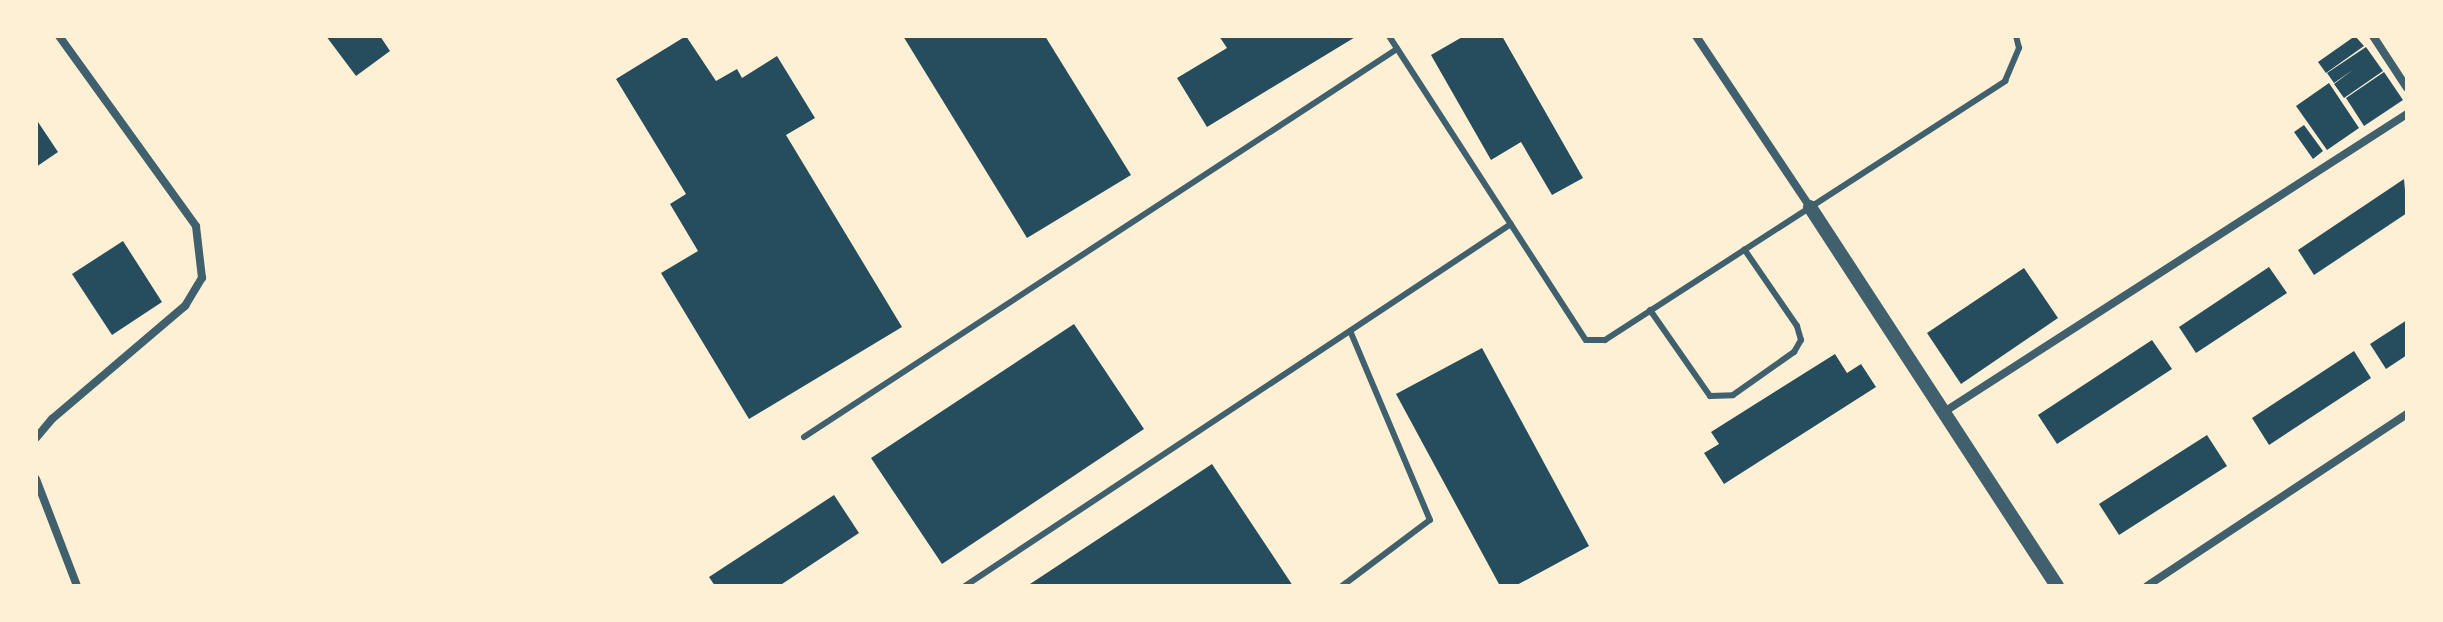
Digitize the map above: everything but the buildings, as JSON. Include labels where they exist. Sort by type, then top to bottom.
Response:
[{"type":"street","points":[[36,438],[52,419],[185,306],[202,278],[196,226],[59,36]]},
{"type":"street","points":[[1696,36],[2057,586]]},
{"type":"street","points":[[2373,36],[2407,88]]},
{"type":"street","points":[[1944,412],[2407,114]]},
{"type":"street","points":[[2147,586],[2407,414]]},
{"type":"street","points":[[36,479],[77,586]]},
{"type":"lane","points":[[1389,36],[1586,340],[1605,340],[2005,81],[2019,48],[2016,36]]},
{"type":"lane","points":[[804,437],[1397,49]]},
{"type":"lane","points":[[965,586],[1511,224]]},
{"type":"lane","points":[[1650,310],[1710,396],[1733,395],[1794,352],[1801,340],[1797,326],[1744,249]]},
{"type":"lane","points":[[1342,586],[1430,520],[1350,331]]}]
